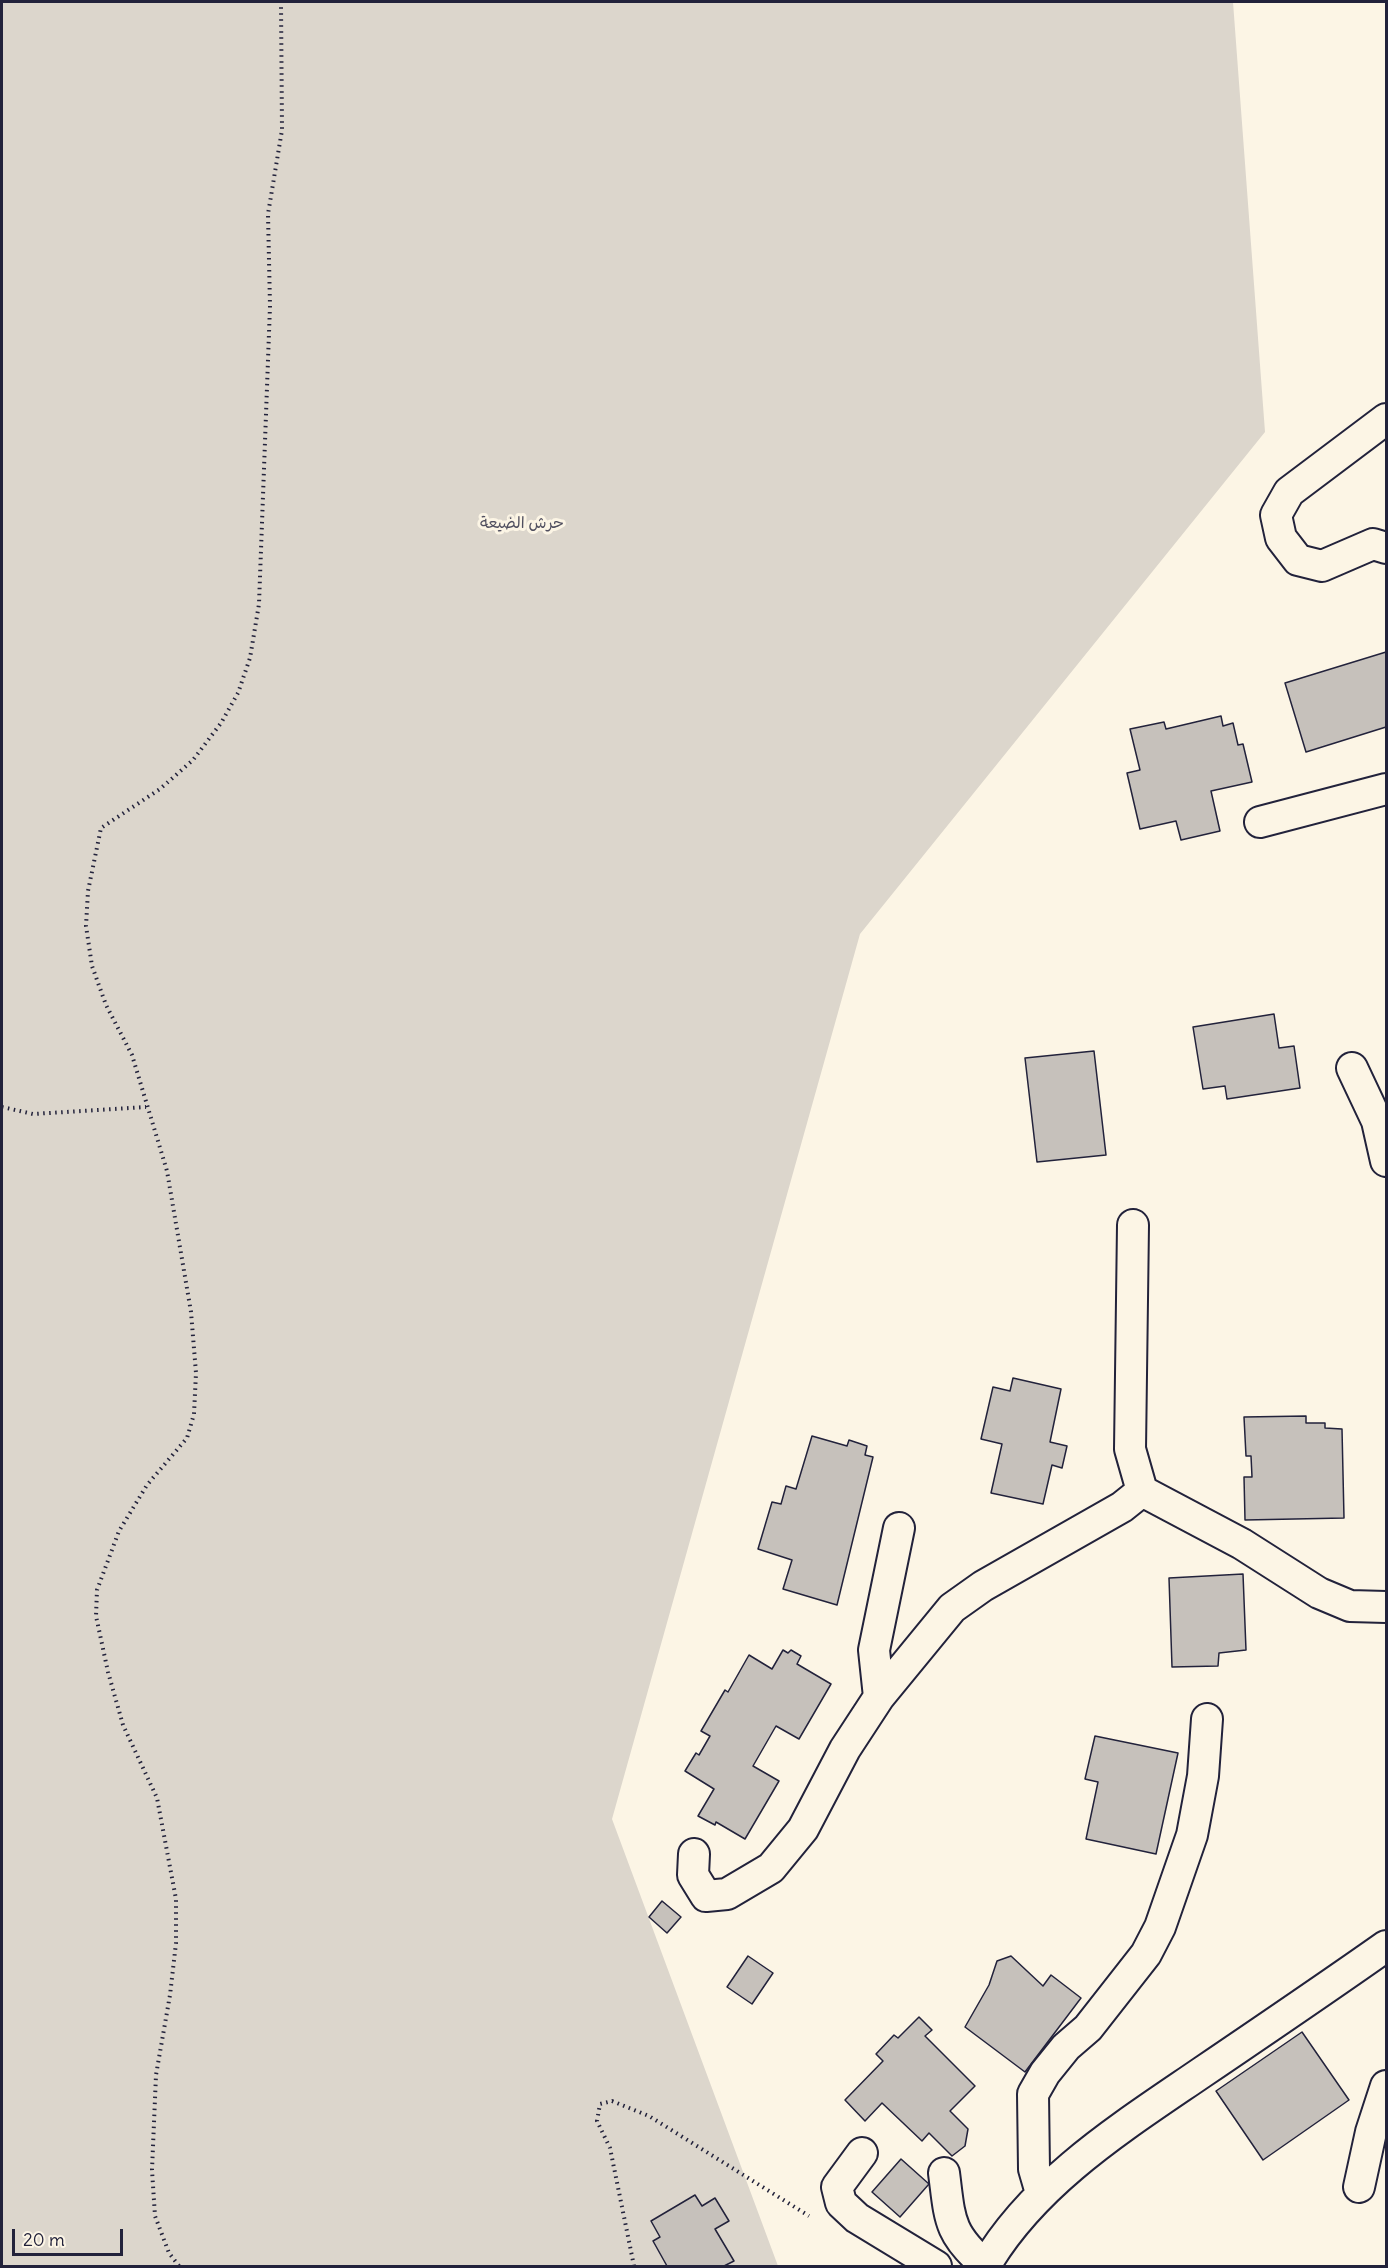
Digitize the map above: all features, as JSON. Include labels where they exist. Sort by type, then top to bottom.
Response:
[{"type":"street","points":[[1386,419],[1289,492],[1276,515],[1281,537],[1298,560],[1322,566],[1373,544],[1386,548]]},
{"type":"street","points":[[1260,822],[1386,789]]},
{"type":"street","points":[[1352,1068],[1377,1121],[1386,1161]]},
{"type":"street","points":[[1132,1225],[1130,1449],[1142,1491],[1242,1544],[1319,1593],[1350,1606],[1386,1607]]},
{"type":"street","points":[[694,1854],[693,1875],[706,1896],[726,1894],[771,1868],[803,1829],[845,1749],[879,1697],[952,1608],[983,1586],[1122,1507],[1142,1491]]},
{"type":"street","points":[[879,1697],[874,1650],[898,1528]]},
{"type":"street","points":[[1041,2193],[1034,2169],[1033,2094],[1052,2064],[1066,2047],[1088,2028],[1146,1954],[1160,1927],[1192,1835],[1203,1776],[1207,1719]]},
{"type":"street","points":[[944,2173],[950,2221],[965,2248],[985,2266],[1011,2229],[1041,2193],[1149,2109],[1386,1946]]},
{"type":"street","points":[[1359,2187],[1371,2132],[1386,2086]]},
{"type":"street","points":[[862,2153],[837,2187],[841,2203],[857,2218],[936,2266]]},
{"type":"path","points":[[179,2266],[170,2253],[155,2216],[152,2170],[156,2075],[170,1995],[176,1943],[176,1899],[157,1798],[123,1725],[96,1616],[97,1590],[119,1531],[147,1485],[187,1438],[194,1414],[196,1373],[191,1312],[167,1171],[132,1055],[106,1005],[93,966],[86,926],[88,891],[101,828],[160,789],[193,760],[221,723],[238,693],[250,658],[259,604],[270,306],[268,214],[282,130],[281,2]]},
{"type":"path","points":[[2,1107],[33,1114],[146,1107]]},
{"type":"path","points":[[634,2266],[610,2148],[597,2121],[600,2104],[612,2101],[649,2116],[811,2217]]},
{"type":"green space","name":"حرش الضيعة","points":[[2,2],[1233,2],[1265,432],[860,934],[612,1819],[778,2266],[2,2266]]},
{"type":"building","points":[[1386,652],[1386,727],[1306,752],[1285,683]]},
{"type":"building","points":[[1221,716],[1223,726],[1233,723],[1238,745],[1243,744],[1252,782],[1211,791],[1220,831],[1181,840],[1176,821],[1140,829],[1127,773],[1140,770],[1130,729],[1164,722],[1166,729]]},
{"type":"building","points":[[1274,1014],[1279,1048],[1294,1046],[1300,1088],[1227,1099],[1225,1086],[1203,1089],[1193,1027]]},
{"type":"building","points":[[1094,1051],[1106,1155],[1037,1162],[1025,1058]]},
{"type":"building","points":[[1013,1378],[1061,1389],[1050,1442],[1067,1446],[1062,1468],[1052,1465],[1043,1504],[991,1493],[1002,1444],[981,1439],[993,1387],[1010,1391]]},
{"type":"building","points":[[1306,1416],[1306,1423],[1325,1423],[1325,1428],[1342,1429],[1344,1518],[1245,1520],[1244,1477],[1252,1477],[1251,1456],[1246,1456],[1244,1417]]},
{"type":"building","points":[[812,1436],[847,1446],[849,1440],[867,1446],[865,1455],[873,1457],[837,1605],[783,1589],[792,1560],[758,1549],[772,1502],[781,1504],[786,1486],[796,1489]]},
{"type":"building","points":[[1243,1574],[1246,1650],[1219,1653],[1218,1666],[1172,1667],[1169,1578]]},
{"type":"building","points":[[783,1650],[788,1653],[791,1650],[801,1656],[797,1664],[831,1684],[799,1739],[776,1726],[753,1766],[779,1781],[745,1839],[716,1822],[715,1825],[698,1816],[714,1789],[685,1771],[696,1753],[699,1755],[710,1736],[701,1731],[725,1690],[728,1692],[749,1655],[772,1669]]},
{"type":"building","points":[[1095,1736],[1178,1753],[1156,1854],[1086,1839],[1098,1782],[1085,1779]]},
{"type":"building","points":[[662,1901],[681,1917],[667,1933],[649,1917]]},
{"type":"building","points":[[748,1956],[773,1973],[752,2004],[727,1987]]},
{"type":"building","points":[[1011,1956],[1043,1986],[1051,1975],[1081,1998],[1025,2072],[965,2027],[989,1985],[997,1961]]},
{"type":"building","points":[[919,2017],[932,2030],[925,2036],[975,2086],[950,2111],[968,2129],[965,2146],[952,2156],[929,2133],[922,2141],[882,2103],[865,2121],[845,2100],[883,2061],[876,2054],[894,2035],[898,2038]]},
{"type":"building","points":[[1302,2032],[1349,2100],[1263,2160],[1216,2091]]},
{"type":"building","points":[[901,2159],[929,2184],[900,2217],[872,2192]]},
{"type":"building","points":[[695,2195],[702,2206],[715,2198],[729,2221],[715,2229],[734,2261],[724,2266],[667,2266],[653,2241],[660,2237],[651,2221]]}]
